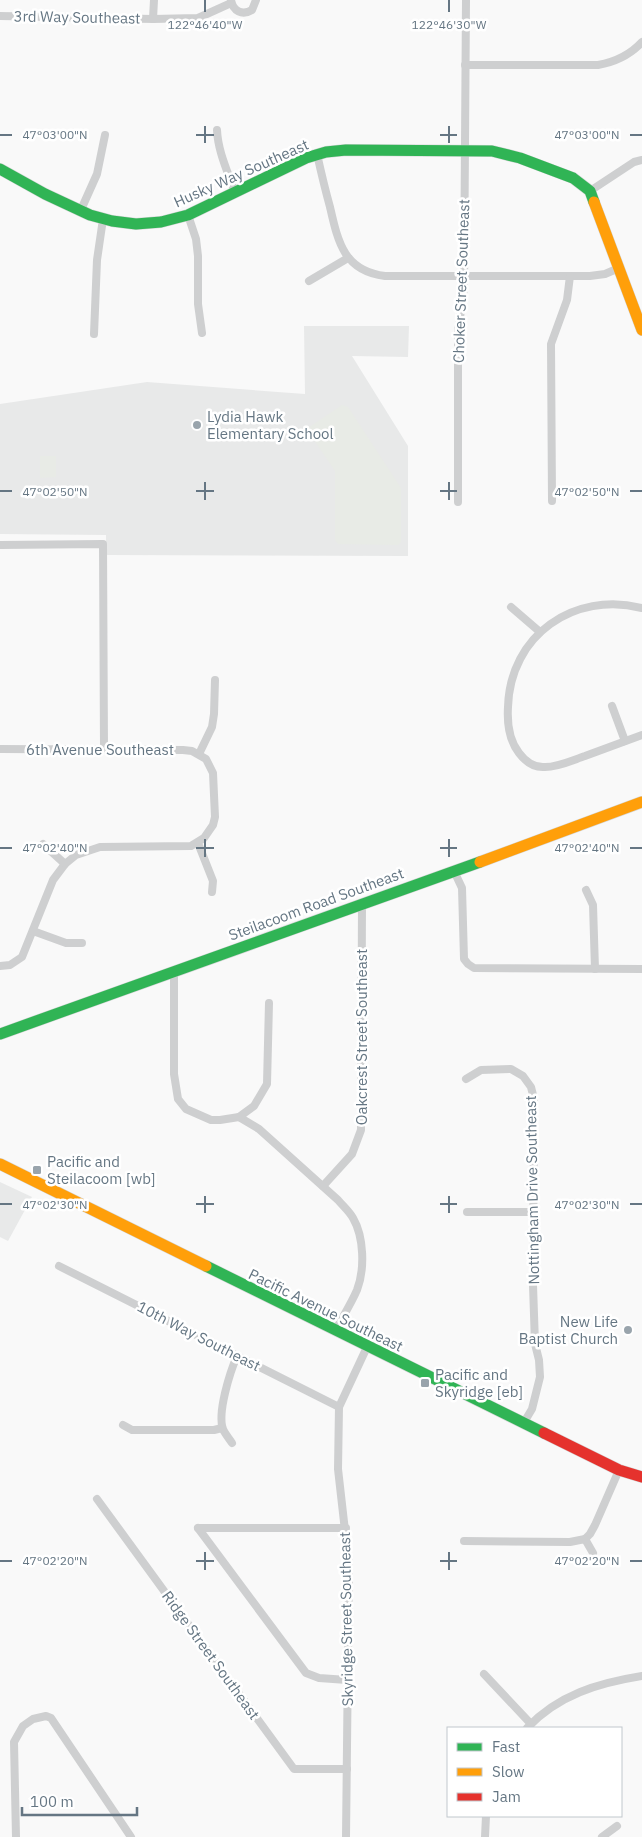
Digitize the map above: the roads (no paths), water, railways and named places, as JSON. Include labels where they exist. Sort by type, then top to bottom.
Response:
[{"type":"street","name":"3rd Way Southeast","points":[[153,19],[154,0]]},
{"type":"street","name":"3rd Way Southeast","points":[[0,16],[198,18],[231,2],[237,11],[244,13],[252,10],[256,0]]},
{"type":"street","name":"Choker Street Southeast","points":[[458,502],[458,332],[463,300],[464,276],[466,0]]},
{"type":"street","points":[[465,65],[598,65],[612,62],[625,56],[642,42]]},
{"type":"street","points":[[217,130],[218,142],[235,193]]},
{"type":"street","points":[[80,212],[97,174],[105,135]]},
{"type":"street","name":"Husky Way Southeast","points":[[0,169],[80,212],[103,220],[128,224],[168,221],[188,215],[317,154],[346,150],[492,151],[520,158],[574,178],[590,191]]},
{"type":"street","points":[[317,154],[337,237],[348,258],[364,270],[378,275],[570,276],[597,275],[619,268]]},
{"type":"street","points":[[642,160],[634,162],[590,191],[642,330]]},
{"type":"street","points":[[188,215],[196,239],[198,304],[202,333]]},
{"type":"street","points":[[94,334],[97,260],[103,220]]},
{"type":"street","points":[[309,281],[348,258]]},
{"type":"street","points":[[552,501],[551,344],[567,300],[570,276]]},
{"type":"street","points":[[0,545],[103,544],[104,749]]},
{"type":"street","points":[[642,608],[628,604],[612,603],[582,608],[560,616],[540,632],[526,648],[511,678],[507,717],[509,733],[515,747],[524,759],[533,765],[544,768],[558,765],[642,735]]},
{"type":"street","points":[[511,607],[540,632]]},
{"type":"street","points":[[0,966],[10,965],[22,957],[53,880],[65,864],[84,852],[100,847],[183,847],[198,843],[210,832],[215,817],[213,773],[206,760],[199,754],[212,727],[215,680]]},
{"type":"street","points":[[612,706],[625,742]]},
{"type":"street","name":"6th Avenue Southeast","points":[[0,749],[183,750],[199,754]]},
{"type":"street","name":"Steilacoom Road Southeast","points":[[0,1034],[642,802]]},
{"type":"street","points":[[198,843],[214,881],[212,892]]},
{"type":"street","points":[[42,844],[65,864]]},
{"type":"street","points":[[454,871],[462,888],[464,958],[474,968],[642,969]]},
{"type":"street","points":[[586,890],[594,912],[594,969]]},
{"type":"street","name":"Oakcrest Street Southeast","points":[[323,1186],[352,1154],[361,1130],[362,904]]},
{"type":"street","points":[[33,931],[66,943],[82,943]]},
{"type":"street","points":[[174,972],[176,1047],[174,1074],[178,1099],[186,1109],[211,1120],[239,1117],[254,1106],[267,1084],[269,1003]]},
{"type":"street","name":"Nottingham Drive Southeast","points":[[466,1079],[481,1070],[511,1069],[524,1076],[531,1087],[534,1099],[533,1285],[535,1344],[539,1360],[540,1377],[532,1409],[523,1424]]},
{"type":"street","points":[[239,1117],[259,1129],[338,1200],[352,1217],[361,1243],[359,1284],[335,1331]]},
{"type":"street","name":"Pacific Avenue Southeast","points":[[0,1164],[523,1424],[619,1470],[642,1477]]},
{"type":"street","points":[[467,1212],[533,1212]]},
{"type":"street","name":"10th Way Southeast","points":[[59,1266],[138,1304],[339,1407]]},
{"type":"street","name":"Skyridge Street Southeast","points":[[346,1837],[349,1566],[338,1469],[339,1407],[367,1347]]},
{"type":"street","points":[[232,1442],[222,1428],[223,1409],[227,1381],[237,1356]]},
{"type":"street","points":[[123,1425],[132,1430],[214,1430],[222,1428]]},
{"type":"street","points":[[464,1540],[570,1542],[585,1539],[590,1534],[619,1470]]},
{"type":"street","name":"Ridge Street Southeast","points":[[97,1498],[294,1769],[347,1769]]},
{"type":"street","points":[[346,1528],[198,1528],[306,1673],[319,1678],[348,1680]]},
{"type":"street","points":[[585,1539],[593,1553]]},
{"type":"street","points":[[484,1674],[529,1726],[553,1706],[572,1695],[611,1681],[642,1676]]},
{"type":"street","points":[[16,1837],[14,1742],[23,1726],[33,1719],[46,1716],[51,1718],[131,1837]]},
{"type":"street","points":[[485,1837],[486,1817]]},
{"type":"street","points":[[602,1837],[617,1826]]},
{"type":"place","name":"Lydia Hawk Elementary School","points":[[197,425]]},
{"type":"place","name":"Pacific and Steilacoom [wb]","points":[[37,1170]]},
{"type":"place","name":"New Life Baptist Church","points":[[628,1330]]},
{"type":"place","name":"Pacific and Skyridge [eb]","points":[[425,1383]]}]
